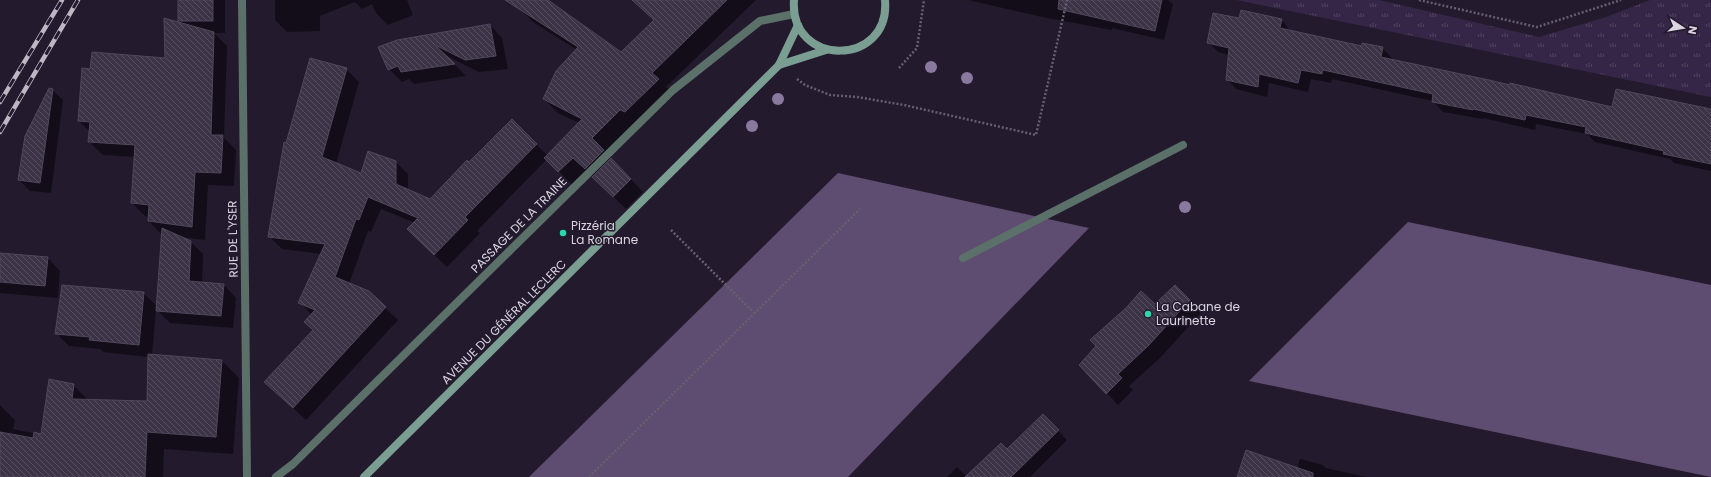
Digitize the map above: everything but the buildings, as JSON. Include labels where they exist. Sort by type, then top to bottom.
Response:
[{"type":"main road","points":[[794,0],[794,14],[804,35],[814,44],[826,50],[839,52],[852,50],[864,45],[875,36],[883,23],[886,9],[885,0]]},
{"type":"main road","name":"AVENUE DU GÉNÉRAL LECLERC","points":[[364,477],[779,65],[798,25]]},
{"type":"main road","name":"AVENUE DU GÉNÉRAL LECLERC","points":[[779,65],[826,50]]},
{"type":"street","name":"RUE DE L'YSER","points":[[242,0],[247,477]]},
{"type":"street","name":"PASSAGE DE LA TRAINE","points":[[276,477],[293,464],[672,90],[760,21],[794,14]]},
{"type":"street","points":[[963,258],[1183,144]]},
{"type":"path","points":[[899,68],[917,48],[924,0]]},
{"type":"path","points":[[830,95],[857,97],[904,105],[1036,135],[1067,0]]},
{"type":"path","points":[[1419,0],[1537,27],[1621,0]]},
{"type":"path","points":[[589,477],[860,209]]},
{"type":"path","points":[[671,230],[754,314]]},
{"type":"green space","points":[[1236,0],[1379,0],[1539,37],[1606,17],[1650,0],[1711,0],[1711,97]]},
{"type":"shaded area","points":[[838,173],[1089,228],[848,477],[529,477]]},
{"type":"shaded area","points":[[1408,222],[1711,285],[1711,477],[1249,381]]},
{"type":"railway","points":[[0,102],[62,0]]},
{"type":"railway","points":[[0,132],[78,0]]},
{"type":"place","name":"Pizzéria La Romane","points":[[563,233]]},
{"type":"place","name":"La Cabane de Laurinette","points":[[1148,314]]}]
